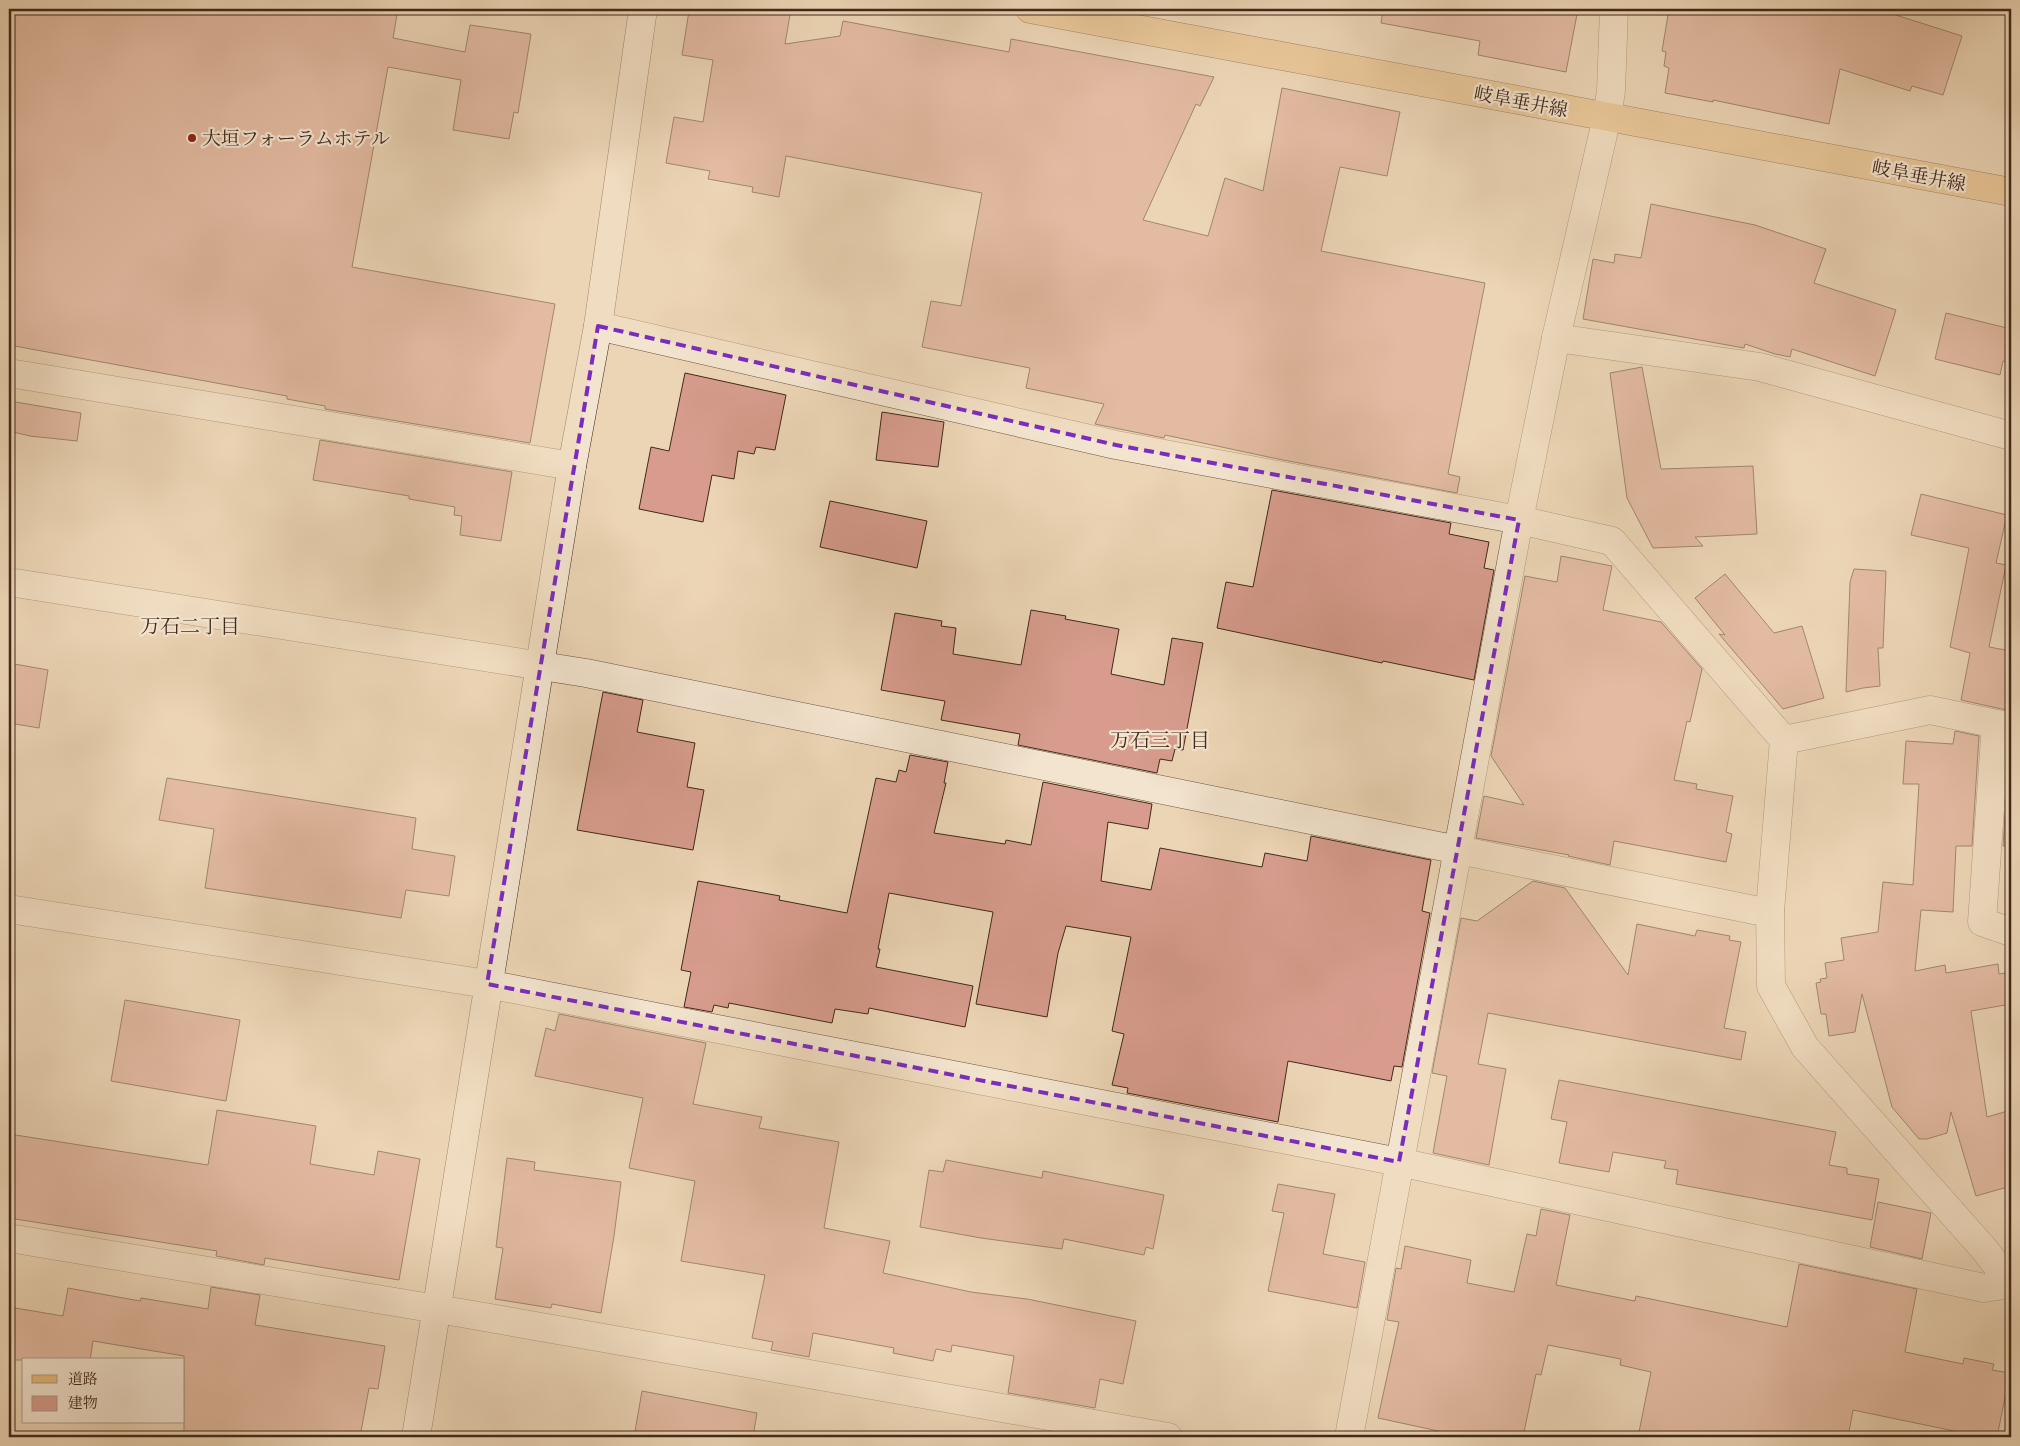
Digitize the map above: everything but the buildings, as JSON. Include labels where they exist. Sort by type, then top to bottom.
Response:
[{"type":"main road","name":"岐阜垂井線","points":[[1030,9],[2011,192]]},
{"type":"street","points":[[416,1437],[539,666],[572,466],[598,326],[643,9]]},
{"type":"street","points":[[1349,1437],[1519,520],[1556,338],[1612,91],[1614,9]]},
{"type":"street","points":[[9,909],[487,984],[1399,1162],[1984,1288],[2011,1284],[1984,1248],[1805,1047],[1771,986],[1770,911],[1784,740],[1612,541],[1519,520],[1116,445],[598,326]]},
{"type":"street","points":[[1556,338],[1760,367],[2011,436]]},
{"type":"street","points":[[9,373],[572,466]]},
{"type":"street","points":[[9,582],[586,673],[1754,910],[1770,911]]},
{"type":"street","points":[[1784,740],[1930,710],[2004,726],[1982,922],[2011,932]]},
{"type":"street","points":[[9,1238],[436,1308],[1168,1437]]},
{"type":"highlighted area","points":[[598,326],[1116,445],[1519,520],[1399,1162],[487,984]]},
{"type":"place","name":"大垣フォーラムホテル","points":[[192,138]]},
{"type":"district","name":"万石二丁目","points":[[190,626]]},
{"type":"district","name":"万石三丁目","points":[[1160,740]]}]
